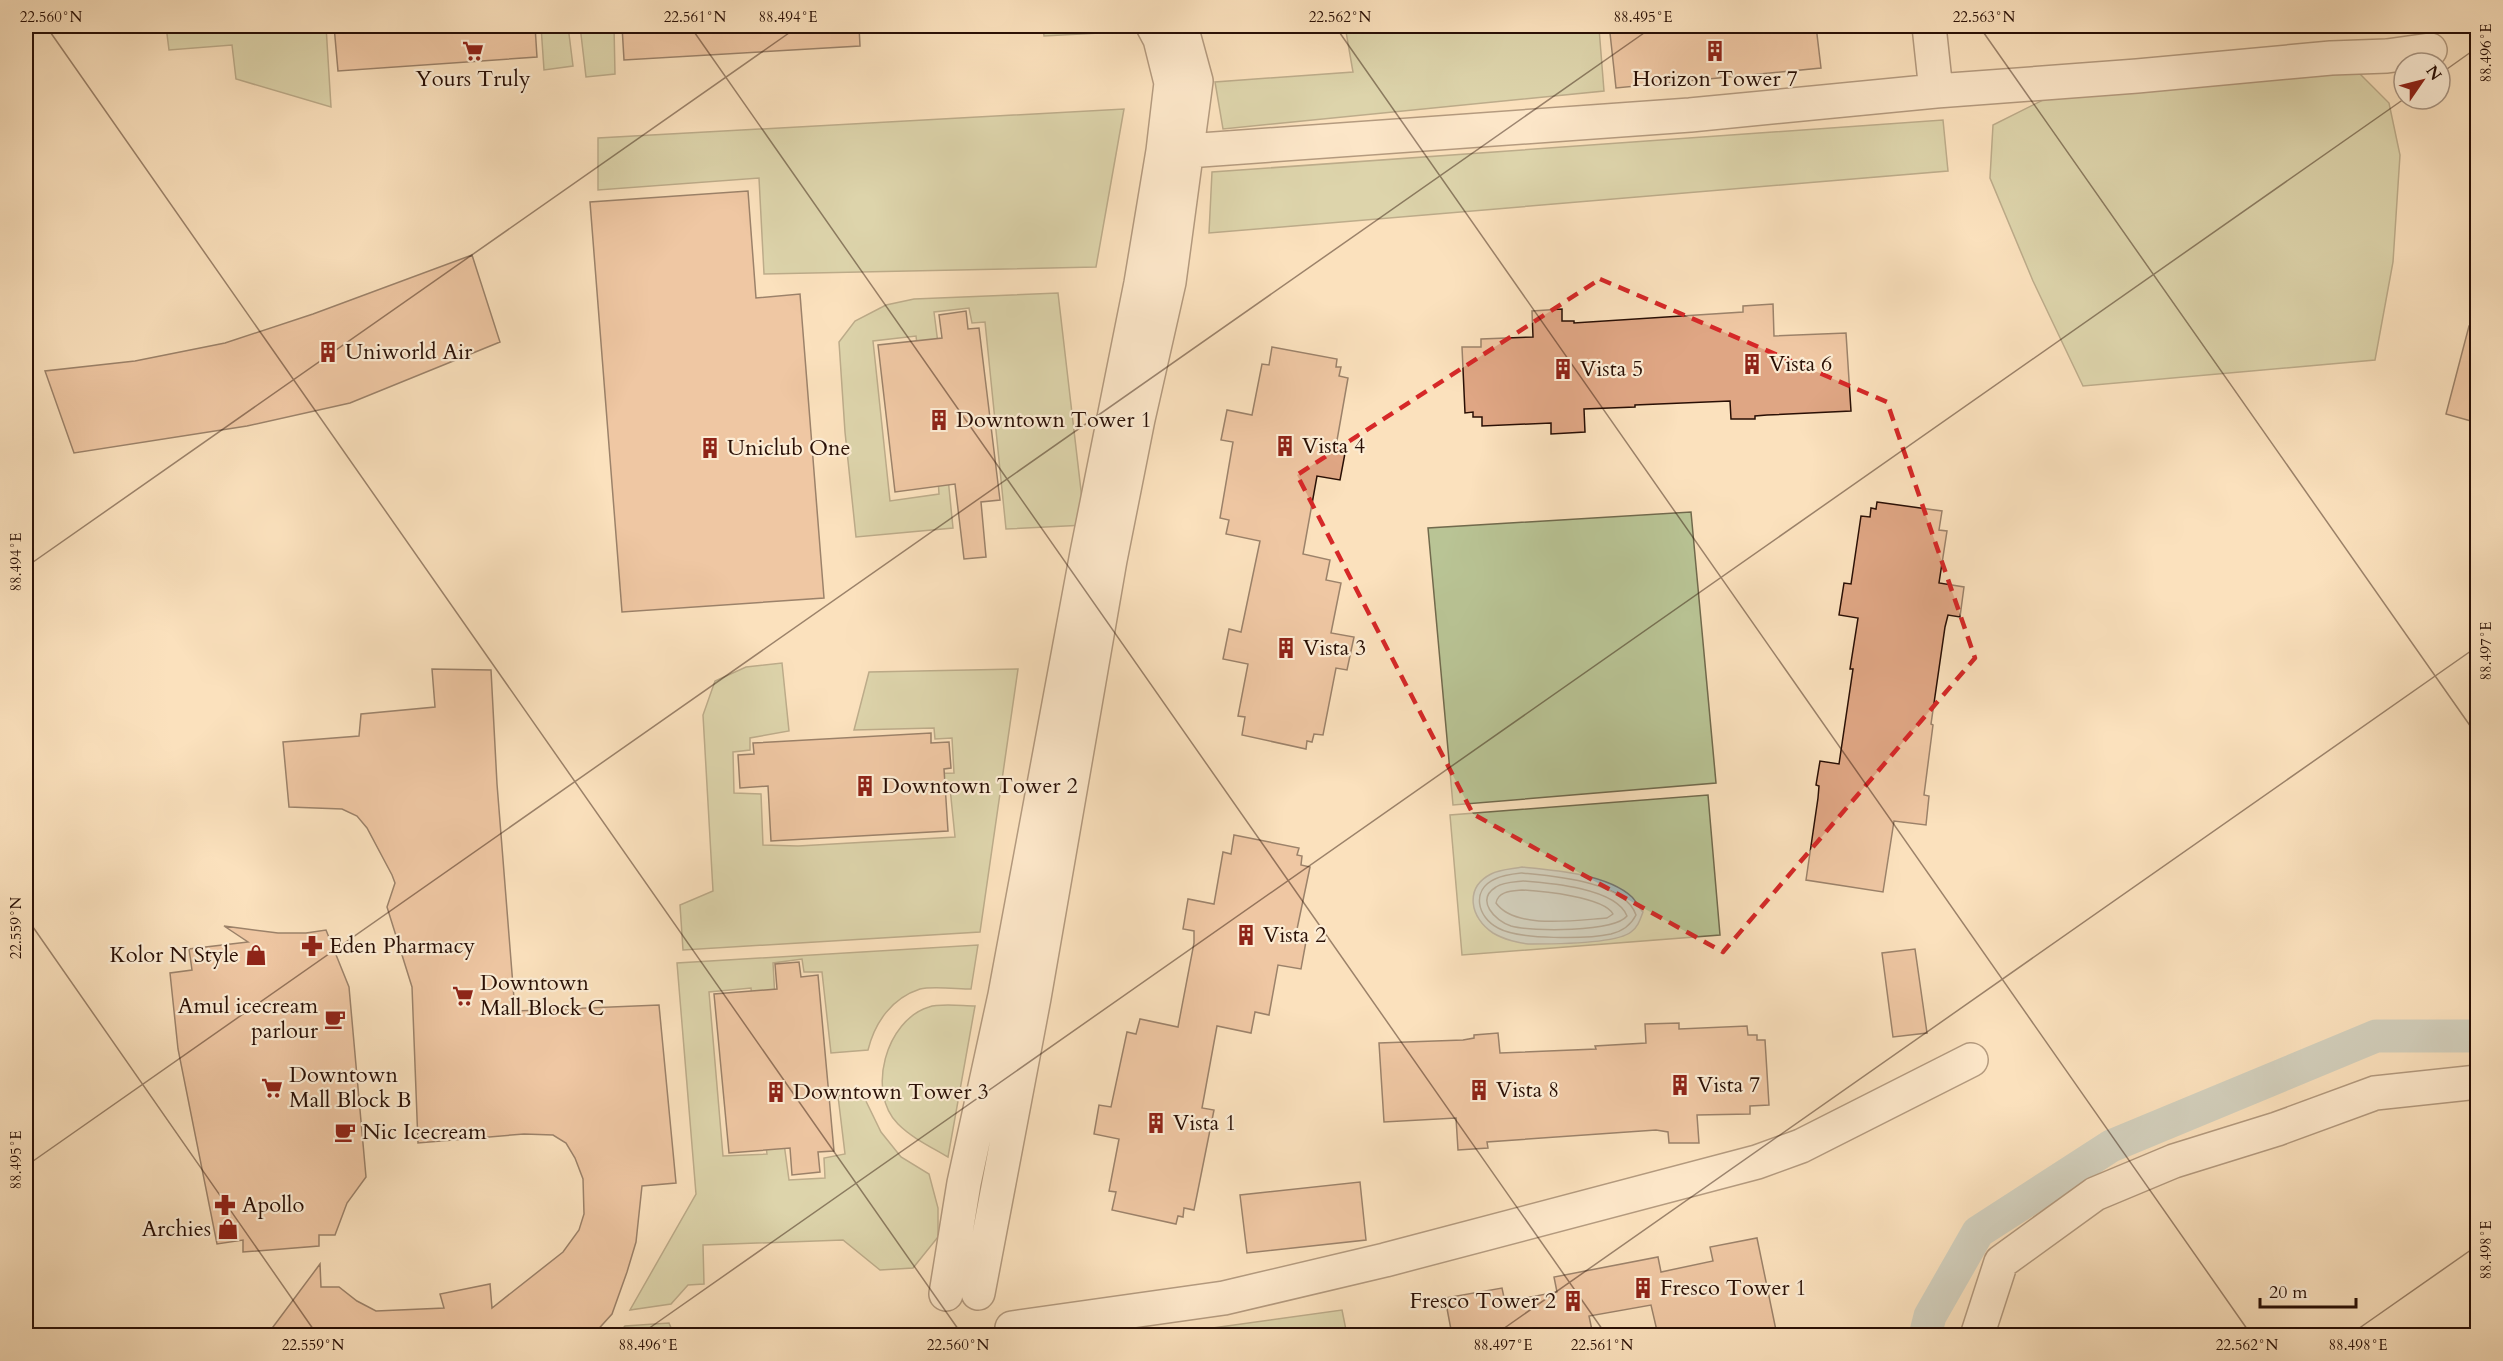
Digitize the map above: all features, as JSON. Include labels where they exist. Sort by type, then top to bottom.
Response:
[{"type":"street","points":[[978,1293],[1017,1008],[1087,553],[1141,283],[1163,151],[1171,83],[1160,39],[1153,26]]},
{"type":"street","points":[[946,1294],[964,1183],[1017,1008],[1138,419],[1169,282],[1196,81],[1181,26]]},
{"type":"street","points":[[1929,26],[1936,91]]},
{"type":"street","points":[[1187,151],[1690,116],[1936,91],[2331,58],[2387,56],[2430,50]]},
{"type":"street","points":[[1012,1328],[1224,1298],[1385,1260],[1757,1162],[1801,1146],[1976,1070],[1808,1167],[1389,1278],[1226,1316],[1153,1329],[1095,1335]]},
{"type":"street","points":[[1977,1335],[2001,1262],[2095,1194],[2174,1161],[2277,1129],[2375,1093],[2478,1082]]},
{"type":"highlighted area","points":[[1600,279],[1887,402],[1975,658],[1723,952],[1473,814],[1297,475]]},
{"type":"green space","points":[[166,26],[326,26],[331,107],[236,79],[232,45],[169,50]]},
{"type":"green space","points":[[541,26],[568,26],[573,66],[544,70]]},
{"type":"green space","points":[[580,26],[614,26],[615,74],[586,77]]},
{"type":"green space","points":[[1043,26],[1116,26],[1118,32],[1044,36]]},
{"type":"green space","points":[[1345,26],[1616,26],[1599,28],[1604,91],[1223,129],[1215,82],[1353,72]]},
{"type":"green space","points":[[2353,67],[2389,103],[2400,155],[2393,262],[2375,360],[2083,386],[2033,281],[1990,178],[1993,125],[2053,95]]},
{"type":"green space","points":[[1124,109],[1096,267],[764,274],[759,178],[598,190],[598,138]]},
{"type":"green space","points":[[1943,120],[1948,171],[1209,233],[1212,172]]},
{"type":"green space","points":[[1058,293],[1085,525],[1006,529],[985,322],[972,323],[969,308],[934,312],[942,375],[921,376],[916,336],[873,341],[890,501],[939,494],[938,479],[948,478],[953,528],[856,537],[845,432],[839,342],[855,321],[886,305],[914,299]]},
{"type":"green space","points":[[1691,512],[1716,783],[1453,805],[1428,528]]},
{"type":"green space","points":[[782,663],[789,731],[750,738],[750,750],[733,752],[734,793],[761,794],[763,845],[798,846],[955,837],[950,788],[926,790],[925,774],[954,773],[952,738],[935,739],[934,728],[854,730],[869,672],[1018,669],[980,932],[683,950],[680,905],[713,891],[703,715],[715,681],[746,667]]},
{"type":"green space","points":[[1708,795],[1720,935],[1462,955],[1450,815]]},
{"type":"green space","points":[[978,945],[971,989],[925,988],[901,998],[880,1021],[868,1050],[831,1053],[822,972],[804,972],[802,959],[773,963],[776,1016],[754,1018],[751,988],[709,992],[723,1156],[767,1154],[764,1130],[782,1129],[789,1180],[825,1178],[824,1158],[845,1154],[838,1096],[862,1093],[881,1132],[901,1157],[929,1174],[938,1208],[938,1237],[913,1268],[880,1270],[843,1240],[703,1245],[704,1284],[688,1285],[671,1304],[630,1310],[696,1194],[677,963]]},
{"type":"green space","points":[[934,1006],[975,1006],[948,1157],[909,1134],[888,1110],[883,1094],[882,1076],[885,1058],[892,1041],[914,1014]]},
{"type":"green space","points":[[1342,1310],[1347,1335],[1162,1335]]},
{"type":"green space","points":[[669,1323],[674,1335],[617,1335],[625,1326]]},
{"type":"water","points":[[1522,867],[1580,874],[1609,883],[1633,899],[1643,912],[1640,921],[1631,932],[1623,936],[1599,941],[1527,944],[1497,935],[1485,927],[1479,919],[1473,903],[1474,895],[1482,880],[1491,874]]},
{"type":"building","points":[[334,26],[535,26],[537,57],[338,71]]},
{"type":"building","points":[[622,26],[859,26],[860,46],[624,60]]},
{"type":"building","name":"Horizon Tower 7","points":[[1688,26],[1816,26],[1821,68],[1616,88],[1610,33]]},
{"type":"building","name":"Uniclub One","points":[[748,191],[756,298],[800,294],[824,598],[622,612],[590,202]]},
{"type":"building","name":"Uniworld Air","points":[[472,255],[500,342],[350,403],[247,426],[74,453],[45,371],[135,361],[225,343],[313,314]]},
{"type":"building","points":[[1773,304],[1774,336],[1846,333],[1851,411],[1731,419],[1730,401],[1635,405],[1635,407],[1584,409],[1585,432],[1551,434],[1551,423],[1482,426],[1482,417],[1473,417],[1473,412],[1465,413],[1462,347],[1481,347],[1481,339],[1533,337],[1532,311],[1562,309],[1562,321],[1574,321],[1574,323],[1743,312],[1743,306]]},
{"type":"building","name":"Downtown Tower 1","points":[[966,311],[968,329],[979,328],[1000,500],[981,502],[986,557],[964,559],[955,484],[895,492],[878,345],[942,338],[939,315]]},
{"type":"building","points":[[2469,326],[2478,327],[2478,423],[2446,414]]},
{"type":"building","points":[[1272,347],[1337,359],[1336,367],[1341,367],[1339,376],[1348,378],[1336,446],[1346,448],[1340,480],[1317,476],[1303,554],[1330,560],[1326,580],[1341,583],[1331,633],[1354,637],[1347,670],[1336,668],[1323,735],[1314,734],[1312,742],[1307,741],[1306,749],[1242,735],[1245,717],[1238,716],[1248,664],[1223,659],[1229,629],[1241,632],[1260,541],[1226,534],[1229,520],[1220,518],[1233,442],[1221,440],[1227,410],[1252,415],[1262,364],[1269,365]]},
{"type":"building","points":[[1877,502],[1942,511],[1939,530],[1947,531],[1939,583],[1964,587],[1960,617],[1948,615],[1945,627],[1931,724],[1933,725],[1924,795],[1929,796],[1926,825],[1894,821],[1883,892],[1806,880],[1818,798],[1819,786],[1816,785],[1820,761],[1839,764],[1853,669],[1850,669],[1858,618],[1839,615],[1844,583],[1851,584],[1861,516],[1870,517],[1871,508],[1876,509]]},
{"type":"building","name":"Downtown Mall Block C","points":[[432,669],[491,670],[497,784],[515,1011],[659,1005],[676,1183],[642,1186],[636,1242],[627,1272],[612,1314],[593,1335],[267,1335],[320,1264],[321,1287],[339,1287],[357,1301],[376,1311],[444,1308],[440,1294],[490,1284],[492,1308],[563,1252],[579,1230],[584,1214],[583,1179],[575,1158],[566,1143],[553,1135],[524,1134],[418,1143],[412,987],[387,907],[395,883],[392,875],[367,828],[357,816],[342,809],[289,807],[283,742],[359,736],[361,714],[435,707]]},
{"type":"building","name":"Downtown Tower 2","points":[[931,733],[931,743],[949,742],[951,768],[944,769],[948,831],[771,841],[768,786],[740,788],[738,755],[754,754],[753,743]]},
{"type":"building","points":[[1234,835],[1299,848],[1297,855],[1302,856],[1301,865],[1310,867],[1296,934],[1307,936],[1301,969],[1278,965],[1269,1015],[1255,1012],[1251,1033],[1217,1026],[1202,1108],[1214,1110],[1194,1210],[1184,1208],[1183,1217],[1178,1216],[1176,1224],[1112,1210],[1116,1192],[1109,1191],[1119,1139],[1094,1134],[1099,1105],[1111,1107],[1127,1032],[1136,1034],[1140,1019],[1178,1027],[1194,943],[1194,931],[1183,929],[1188,899],[1214,904],[1223,852],[1231,854]]},
{"type":"building","name":"Downtown Mall Block B","points":[[224,926],[278,933],[326,930],[349,987],[366,1177],[347,1203],[335,1235],[319,1235],[319,1246],[243,1252],[243,1240],[217,1244],[178,1049],[170,973],[192,970],[189,949],[248,942]]},
{"type":"building","points":[[1915,949],[1927,1033],[1893,1037],[1882,953]]},
{"type":"building","name":"Downtown Tower 3","points":[[799,962],[801,977],[818,975],[834,1151],[818,1152],[820,1172],[792,1175],[790,1148],[729,1153],[714,994],[777,989],[775,964]]},
{"type":"building","points":[[1679,1023],[1679,1029],[1747,1026],[1748,1035],[1757,1035],[1757,1040],[1765,1040],[1769,1105],[1750,1106],[1750,1114],[1697,1115],[1699,1143],[1669,1143],[1668,1132],[1656,1130],[1487,1142],[1488,1148],[1458,1150],[1456,1118],[1384,1122],[1379,1043],[1463,1040],[1474,1038],[1474,1035],[1498,1033],[1500,1053],[1596,1049],[1595,1046],[1646,1043],[1645,1024]]},
{"type":"building","points":[[1360,1182],[1366,1240],[1247,1253],[1240,1195]]},
{"type":"building","points":[[1757,1238],[1777,1335],[1658,1335],[1651,1305],[1589,1316],[1593,1335],[1452,1335],[1445,1298],[1502,1288],[1505,1302],[1557,1292],[1554,1277],[1658,1257],[1661,1272],[1713,1261],[1710,1247]]},
{"type":"waterway","points":[[1925,1336],[1930,1316],[1978,1232],[2111,1146],[2376,1036],[2478,1036]]},
{"type":"place","name":"Yours Truly","points":[[473,51]]},
{"type":"place","name":"Horizon Tower 7","points":[[1715,51]]},
{"type":"place","name":"Uniworld Air","points":[[328,352]]},
{"type":"place","name":"Vista 6","points":[[1752,364]]},
{"type":"place","name":"Vista 5","points":[[1563,369]]},
{"type":"place","name":"Downtown Tower 1","points":[[939,420]]},
{"type":"place","name":"Vista 4","points":[[1285,446]]},
{"type":"place","name":"Uniclub One","points":[[710,448]]},
{"type":"place","name":"Vista 3","points":[[1286,648]]},
{"type":"place","name":"Downtown Tower 2","points":[[865,786]]},
{"type":"place","name":"Vista 2","points":[[1246,935]]},
{"type":"place","name":"Eden Pharmacy","points":[[312,946]]},
{"type":"place","name":"Kolor N Style","points":[[256,955]]},
{"type":"place","name":"Downtown Mall Block C","points":[[463,996]]},
{"type":"place","name":"Amul icecream parlour","points":[[335,1019]]},
{"type":"place","name":"Vista 7","points":[[1680,1085]]},
{"type":"place","name":"Downtown Mall Block B","points":[[272,1088]]},
{"type":"place","name":"Vista 8","points":[[1479,1090]]},
{"type":"place","name":"Downtown Tower 3","points":[[776,1092]]},
{"type":"place","name":"Vista 1","points":[[1156,1123]]},
{"type":"place","name":"Nic Icecream","points":[[345,1132]]},
{"type":"place","name":"Apollo","points":[[225,1205]]},
{"type":"place","name":"Archies","points":[[228,1229]]},
{"type":"place","name":"Fresco Tower 1","points":[[1643,1288]]},
{"type":"place","name":"Fresco Tower 2","points":[[1573,1301]]}]
